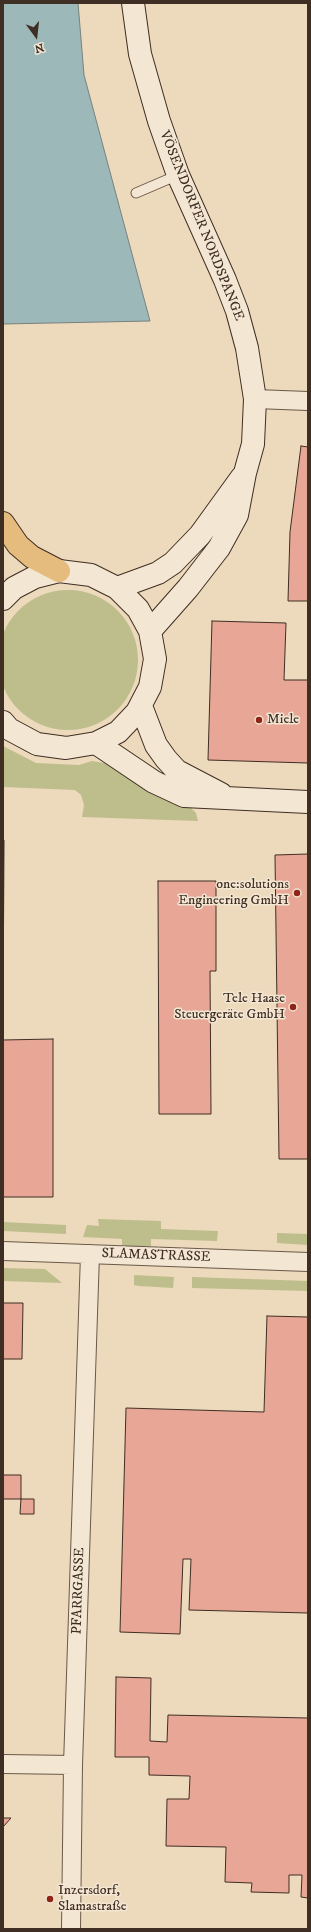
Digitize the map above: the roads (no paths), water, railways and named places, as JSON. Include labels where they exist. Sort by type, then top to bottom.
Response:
[{"type":"highway","points":[[3,523],[18,545],[32,557],[59,571]]},
{"type":"main road","name":"VÖSENDORFER NORDSPANGE","points":[[133,3],[145,73],[159,121],[178,175],[225,280],[237,311],[247,348],[255,399],[255,433],[237,515],[219,548],[188,588],[150,631]]},
{"type":"main road","name":"VÖSENDORFER NORDSPANGE","points":[[117,588],[158,573],[173,563],[200,535],[245,473]]},
{"type":"main road","points":[[3,598],[14,588],[35,576],[59,571],[91,575],[117,588],[138,609],[150,631],[154,659],[150,687],[142,706],[118,732],[96,743],[66,748],[37,744],[5,727]]},
{"type":"main road","points":[[142,706],[156,745],[177,771],[231,798]]},
{"type":"main road","points":[[96,743],[154,782],[184,796],[308,802]]},
{"type":"street","points":[[255,399],[308,401]]},
{"type":"street","name":"SLAMASTRASSE","points":[[3,1251],[308,1262]]},
{"type":"street","name":"PFARRGASSE","points":[[71,1929],[74,1829],[73,1765],[90,1254]]},
{"type":"street","points":[[3,1764],[73,1765]]},
{"type":"lane","points":[[136,193],[178,175]]},
{"type":"water","points":[[3,3],[78,3],[84,75],[150,321],[3,324]]},
{"type":"place","name":"Miele","points":[[259,720]]},
{"type":"place","name":"one:solutions Engineering GmbH","points":[[297,893]]},
{"type":"place","name":"Tele Haase Steuergeräte GmbH","points":[[293,1007]]},
{"type":"place","name":"Inzersdorf, Slamastraße","points":[[50,1899]]}]
